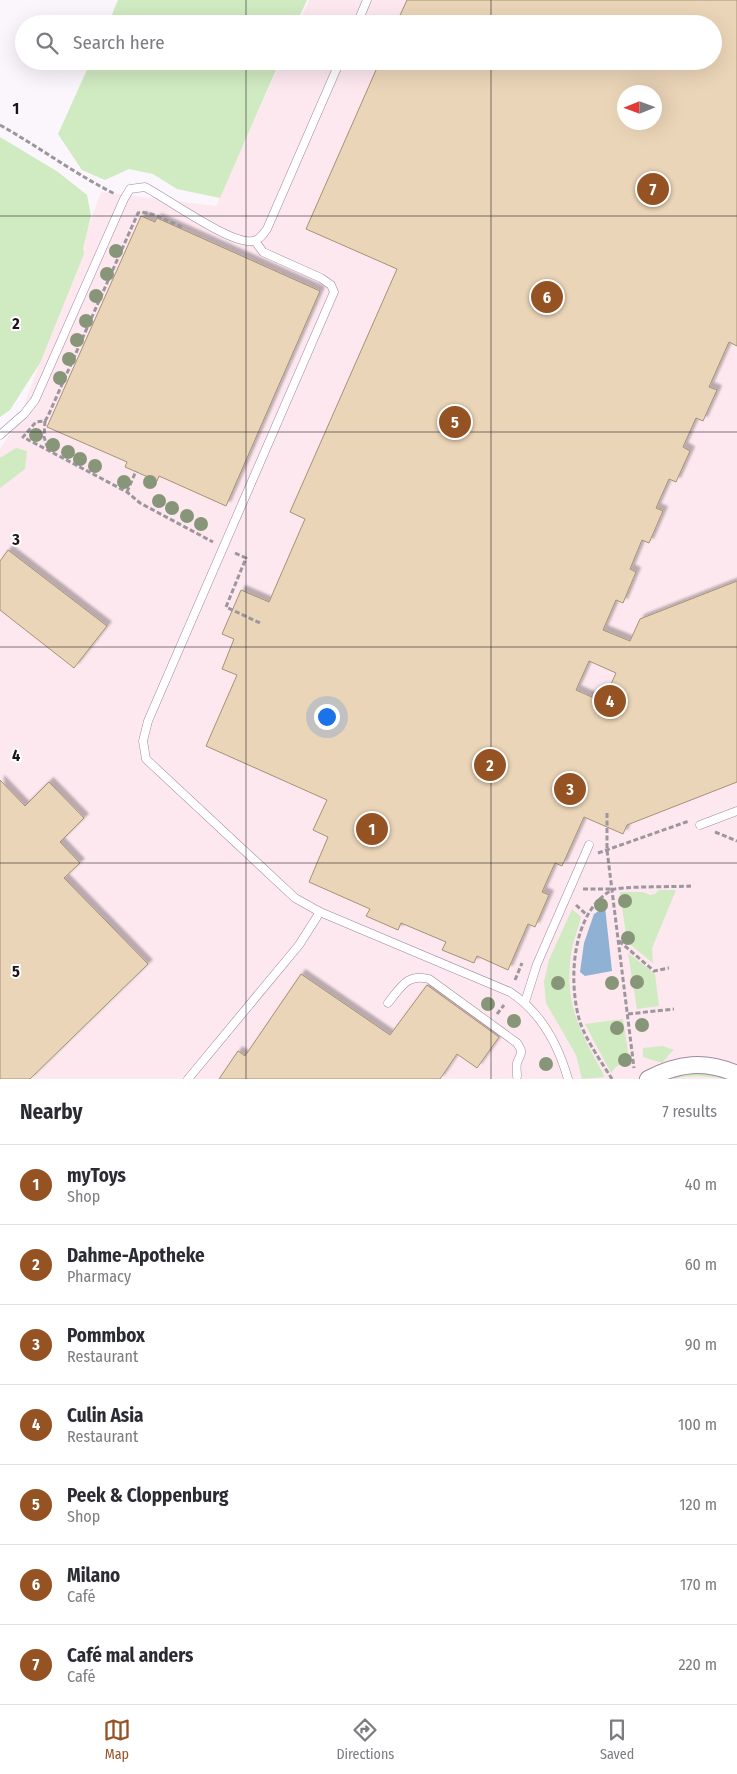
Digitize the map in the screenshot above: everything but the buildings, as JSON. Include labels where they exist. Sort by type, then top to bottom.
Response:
[{"type":"street","points":[[641,1075],[695,1064],[712,1066],[737,1074]]},
{"type":"lane","points":[[361,15],[367,0]]},
{"type":"lane","points":[[0,435],[24,414],[35,400],[130,189],[145,187],[211,227],[246,242],[255,241],[260,238],[267,228],[336,70]]},
{"type":"lane","points":[[255,241],[263,252],[321,278],[331,285],[334,292],[148,721],[143,741],[146,759],[295,898],[320,912],[510,992],[525,1002],[547,1029],[568,1079]]},
{"type":"lane","points":[[700,825],[737,810]]},
{"type":"lane","points":[[525,1002],[537,964],[589,845]]},
{"type":"lane","points":[[188,1079],[299,945],[320,912]]},
{"type":"lane","points":[[388,1003],[409,978],[420,976],[429,979],[517,1043],[522,1051],[521,1058],[517,1063],[517,1076]]},
{"type":"path","points":[[0,125],[35,145],[95,185],[124,199]]},
{"type":"path","points":[[48,450],[44,437],[45,420],[138,213],[155,215],[182,227]]},
{"type":"path","points":[[45,420],[36,422],[23,437],[127,492],[140,503],[223,548],[246,558],[226,608],[260,624]]},
{"type":"path","points":[[127,492],[136,471]]},
{"type":"path","points":[[213,542],[217,533]]},
{"type":"path","points":[[608,813],[607,850],[618,940],[628,1014],[641,1075]]},
{"type":"path","points":[[584,858],[688,820]]},
{"type":"path","points":[[612,1079],[581,1024],[574,999],[574,972],[580,932],[587,915],[595,903],[613,889],[691,886]]},
{"type":"path","points":[[618,940],[654,971],[669,968]]},
{"type":"path","points":[[500,1009],[504,1005]]},
{"type":"path","points":[[628,1014],[674,1009]]},
{"type":"shaded area","points":[[309,0],[737,0],[737,1079],[0,1079],[0,449],[19,420],[101,192],[216,206],[277,70],[722,70],[722,15],[302,15]]},
{"type":"green space","points":[[118,0],[307,0],[300,15],[112,15]]},
{"type":"green space","points":[[87,70],[276,70],[220,198],[177,189],[153,174],[129,169],[105,180],[82,170],[58,134]]},
{"type":"green space","points":[[0,137],[58,172],[87,195],[91,216],[83,248],[84,254],[40,363],[10,410],[0,417]]},
{"type":"green space","points":[[16,448],[27,451],[25,469],[0,488],[0,458]]},
{"type":"green space","points":[[659,890],[676,890],[652,948],[653,963],[627,942],[620,892],[643,892],[650,895],[655,894]]},
{"type":"green space","points":[[572,909],[581,917],[573,944],[569,972],[572,1003],[587,1044],[604,1077],[582,1079],[576,1055],[546,1003],[544,982],[549,960]]},
{"type":"green space","points":[[628,953],[655,974],[659,1006],[637,1009]]},
{"type":"green space","points":[[623,1019],[629,1059],[616,1067],[611,1073],[585,1024]]},
{"type":"green space","points":[[663,1046],[674,1050],[662,1063],[643,1057],[643,1048]]},
{"type":"green space","points":[[700,1068],[737,1079],[698,1076],[674,1079],[673,1076]]},
{"type":"water","points":[[605,907],[612,971],[585,976],[580,972],[584,943],[594,914]]},
{"type":"place","name":"Café mal anders","points":[[653,189]]},
{"type":"place","name":"Milano","points":[[547,297]]},
{"type":"place","name":"Peek & Cloppenburg","points":[[455,422]]},
{"type":"place","name":"Culin Asia","points":[[610,701]]},
{"type":"place","name":"Dahme-Apotheke","points":[[490,765]]},
{"type":"place","name":"Pommbox","points":[[570,789]]},
{"type":"place","name":"myToys","points":[[372,829]]}]
